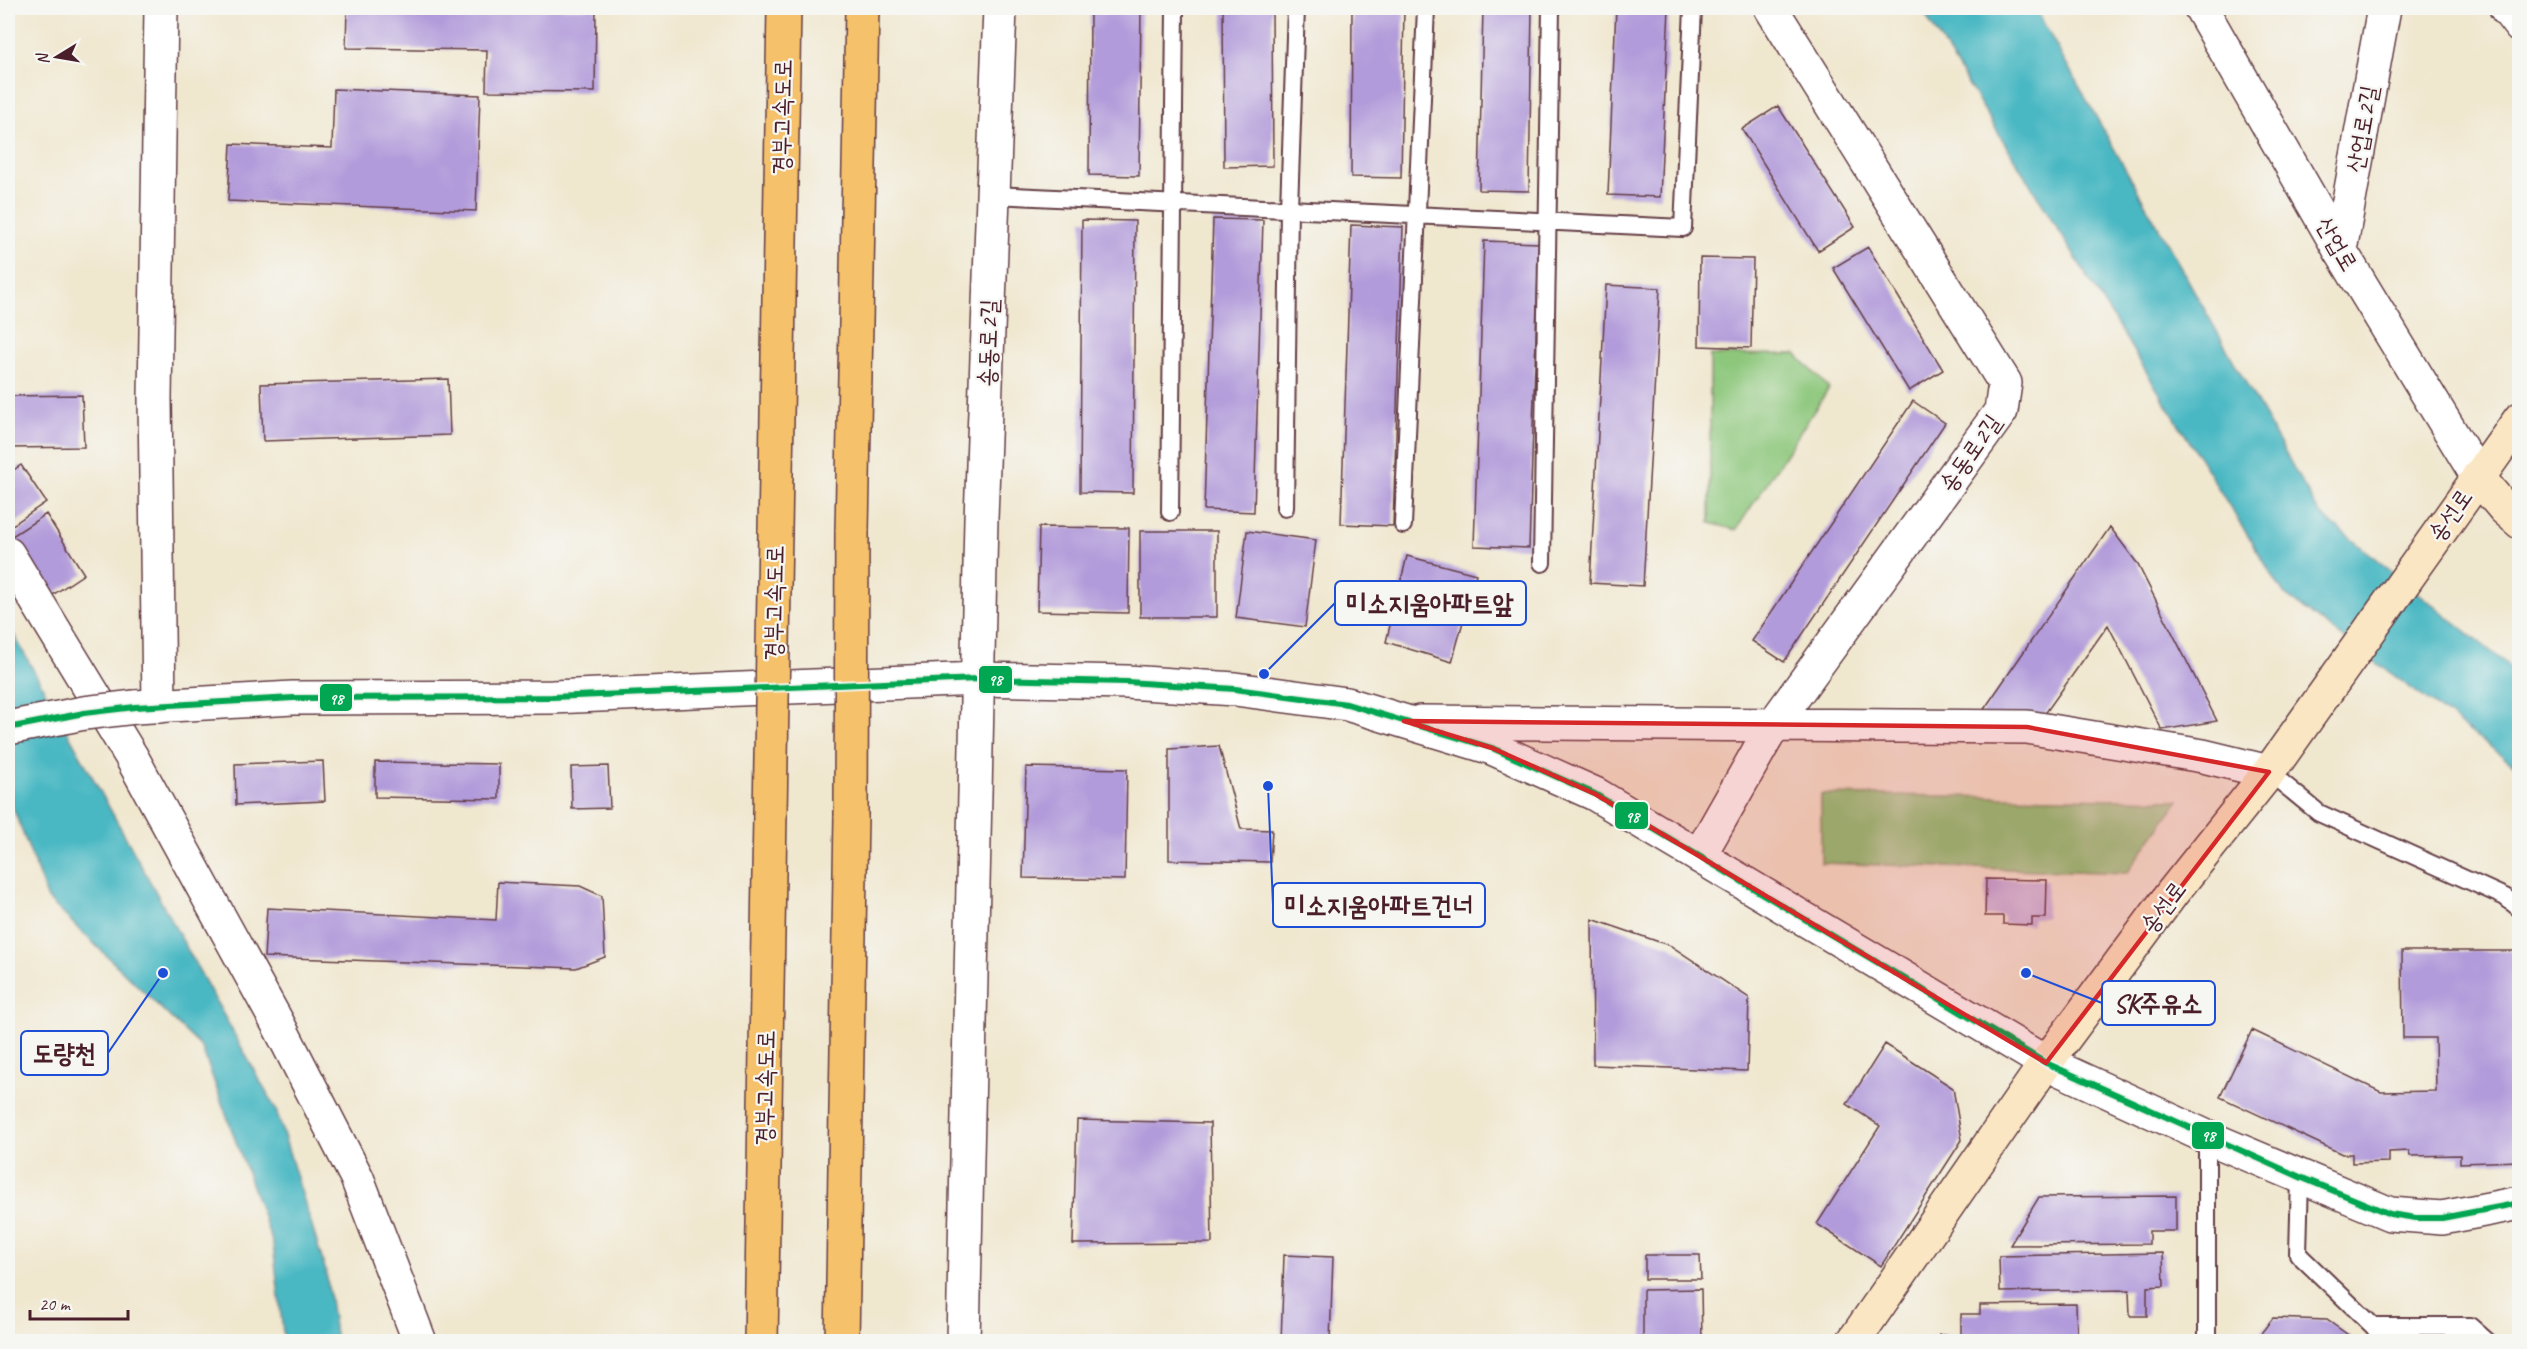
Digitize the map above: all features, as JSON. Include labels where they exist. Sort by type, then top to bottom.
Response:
[{"type":"highway","name":"경부고속도로","points":[[761,1341],[784,8]]},
{"type":"highway","points":[[842,1341],[851,816],[852,532],[862,8]]},
{"type":"main road","name":"송선로","points":[[1853,1341],[2046,1063],[2174,892],[2269,771],[2520,419]]},
{"type":"main road","points":[[2478,477],[2504,508],[2520,522]]},
{"type":"street","points":[[147,706],[155,398],[161,8]]},
{"type":"street","name":"송동로2길","points":[[963,1341],[981,519],[1000,8]]},
{"type":"street","name":"송동로2길","points":[[1700,856],[1774,724],[2001,411],[2005,383],[1771,8]]},
{"type":"street","name":"산업로","points":[[2201,8],[2340,250],[2478,477]]},
{"type":"street","name":"산업로2길","points":[[2340,250],[2384,8]]},
{"type":"street","points":[[2506,8],[2520,26]]},
{"type":"street","points":[[8,554],[131,756],[278,1024],[357,1178],[420,1341]]},
{"type":"street","points":[[8,728],[84,713],[147,706],[292,698],[552,697],[978,679],[1117,681],[1235,689],[1347,704],[1492,748],[1595,794],[2046,1063],[2300,1177],[2390,1214],[2416,1218],[2442,1218],[2520,1203]]},
{"type":"street","points":[[1404,721],[2027,727],[2203,756],[2269,771]]},
{"type":"lane","points":[[1170,512],[1175,8]]},
{"type":"lane","points":[[1285,508],[1289,208],[1296,8]]},
{"type":"lane","points":[[1403,525],[1426,8]]},
{"type":"lane","points":[[1542,563],[1551,8]]},
{"type":"lane","points":[[994,195],[1683,228],[1693,8]]},
{"type":"lane","points":[[2269,771],[2319,813],[2505,897],[2520,909]]},
{"type":"lane","points":[[2207,1137],[2207,1341]]},
{"type":"lane","points":[[2300,1177],[2298,1254],[2373,1326],[2385,1341]]},
{"type":"lane","points":[[2373,1326],[2470,1326],[2488,1341]]},
{"type":"highlighted area","points":[[1404,721],[2027,727],[2269,772],[2046,1063],[1595,794],[1492,748]]},
{"type":"green space","points":[[1796,354],[1829,388],[1736,530],[1710,523],[1710,355]]},
{"type":"green space","points":[[1821,794],[2179,800],[2127,873],[1821,863]]},
{"type":"water","points":[[1921,8],[2035,8],[2319,513],[2519,674],[2519,768],[2284,594]]},
{"type":"water","points":[[8,624],[276,1110],[326,1272],[336,1341],[284,1341],[273,1244],[202,1048],[48,899],[8,794]]},
{"type":"building","points":[[347,8],[596,8],[595,92],[486,91],[487,50],[346,48]]},
{"type":"building","points":[[1090,8],[1141,8],[1139,176],[1089,175]]},
{"type":"building","points":[[1223,8],[1272,8],[1273,166],[1224,167]]},
{"type":"building","points":[[1352,8],[1404,8],[1401,178],[1351,177]]},
{"type":"building","points":[[1483,8],[1532,8],[1529,191],[1479,190]]},
{"type":"building","points":[[1616,8],[1669,8],[1660,197],[1608,195]]},
{"type":"building","points":[[334,89],[480,95],[476,211],[228,201],[231,144],[332,148]]},
{"type":"building","points":[[1778,106],[1855,227],[1818,251],[1742,129]]},
{"type":"building","points":[[1213,219],[1263,220],[1254,512],[1204,510]]},
{"type":"building","points":[[1082,220],[1135,221],[1133,493],[1080,492]]},
{"type":"building","points":[[1351,225],[1403,227],[1393,526],[1341,524]]},
{"type":"building","points":[[1484,241],[1539,243],[1529,548],[1474,546]]},
{"type":"building","points":[[1868,247],[1943,370],[1909,391],[1833,268]]},
{"type":"building","points":[[1700,258],[1753,259],[1751,348],[1699,346]]},
{"type":"building","points":[[1606,285],[1660,288],[1643,586],[1590,583]]},
{"type":"building","points":[[448,379],[450,435],[263,441],[261,384]]},
{"type":"building","points":[[82,395],[84,447],[8,448],[8,396]]},
{"type":"building","points":[[1913,401],[1945,423],[1784,662],[1752,641]]},
{"type":"building","points":[[21,465],[46,502],[8,528],[8,474]]},
{"type":"building","points":[[46,514],[84,574],[48,598],[9,538]]},
{"type":"building","points":[[1039,527],[1129,528],[1128,613],[1037,611]]},
{"type":"building","points":[[2110,527],[2137,563],[2217,721],[2162,730],[2108,625],[2037,725],[1978,718]]},
{"type":"building","points":[[1140,531],[1217,531],[1217,617],[1140,617]]},
{"type":"building","points":[[1247,531],[1316,540],[1305,627],[1236,618]]},
{"type":"building","points":[[1407,556],[1476,574],[1452,662],[1386,642]]},
{"type":"building","points":[[1219,746],[1241,829],[1272,830],[1270,862],[1169,860],[1169,749]]},
{"type":"building","points":[[323,761],[325,801],[236,805],[235,764]]},
{"type":"building","points":[[375,762],[499,764],[499,799],[375,797]]},
{"type":"building","points":[[608,766],[610,808],[572,809],[571,767]]},
{"type":"building","points":[[1026,767],[1127,769],[1125,880],[1023,878]]},
{"type":"building","points":[[1986,879],[2047,880],[2046,918],[2032,918],[2032,925],[2003,924],[2003,916],[1985,916]]},
{"type":"building","points":[[498,882],[580,886],[602,896],[605,957],[576,968],[264,957],[267,908],[496,920]]},
{"type":"building","points":[[1592,919],[1671,946],[1749,998],[1747,1071],[1593,1065]]},
{"type":"building","points":[[2402,951],[2520,951],[2520,1161],[2460,1163],[2460,1155],[2410,1156],[2409,1151],[2389,1152],[2389,1162],[2352,1163],[2352,1154],[2342,1154],[2220,1097],[2252,1030],[2381,1092],[2436,1091],[2435,1038],[2403,1038]]},
{"type":"building","points":[[1885,1044],[1953,1088],[1962,1140],[1881,1266],[1817,1224],[1880,1126],[1847,1104]]},
{"type":"building","points":[[1077,1120],[1210,1123],[1212,1243],[1073,1244]]},
{"type":"building","points":[[2176,1196],[2176,1231],[2149,1231],[2149,1244],[2010,1245],[2039,1197]]},
{"type":"building","points":[[2163,1253],[2164,1286],[2147,1287],[2147,1316],[2130,1316],[2129,1290],[2000,1292],[1999,1256]]},
{"type":"building","points":[[1284,1255],[1333,1257],[1330,1342],[1281,1342]]},
{"type":"building","points":[[1645,1255],[1700,1255],[1701,1279],[1645,1279]]},
{"type":"building","points":[[1701,1289],[1702,1342],[1643,1342],[1643,1290]]},
{"type":"building","points":[[2076,1304],[2077,1342],[1939,1342],[1939,1335],[1961,1335],[1961,1314],[1980,1314],[1980,1305]]},
{"type":"building","points":[[2273,1318],[2327,1320],[2351,1337],[2351,1342],[2254,1342]]},
{"type":"transit line","name":"98","points":[[8,728],[84,713],[135,707],[293,698],[552,697],[978,679],[1127,682],[1235,689],[1347,704],[1492,748],[1595,794],[2046,1063],[2300,1177],[2390,1214],[2416,1218],[2442,1218],[2520,1203]]},
{"type":"place","name":"미소지움아파트앞","points":[[1264,674]]},
{"type":"place","name":"미소지움아파트건너","points":[[1268,786]]},
{"type":"place","name":"도량천","points":[[163,973]]},
{"type":"place","name":"SK주유소","points":[[2026,973]]}]
